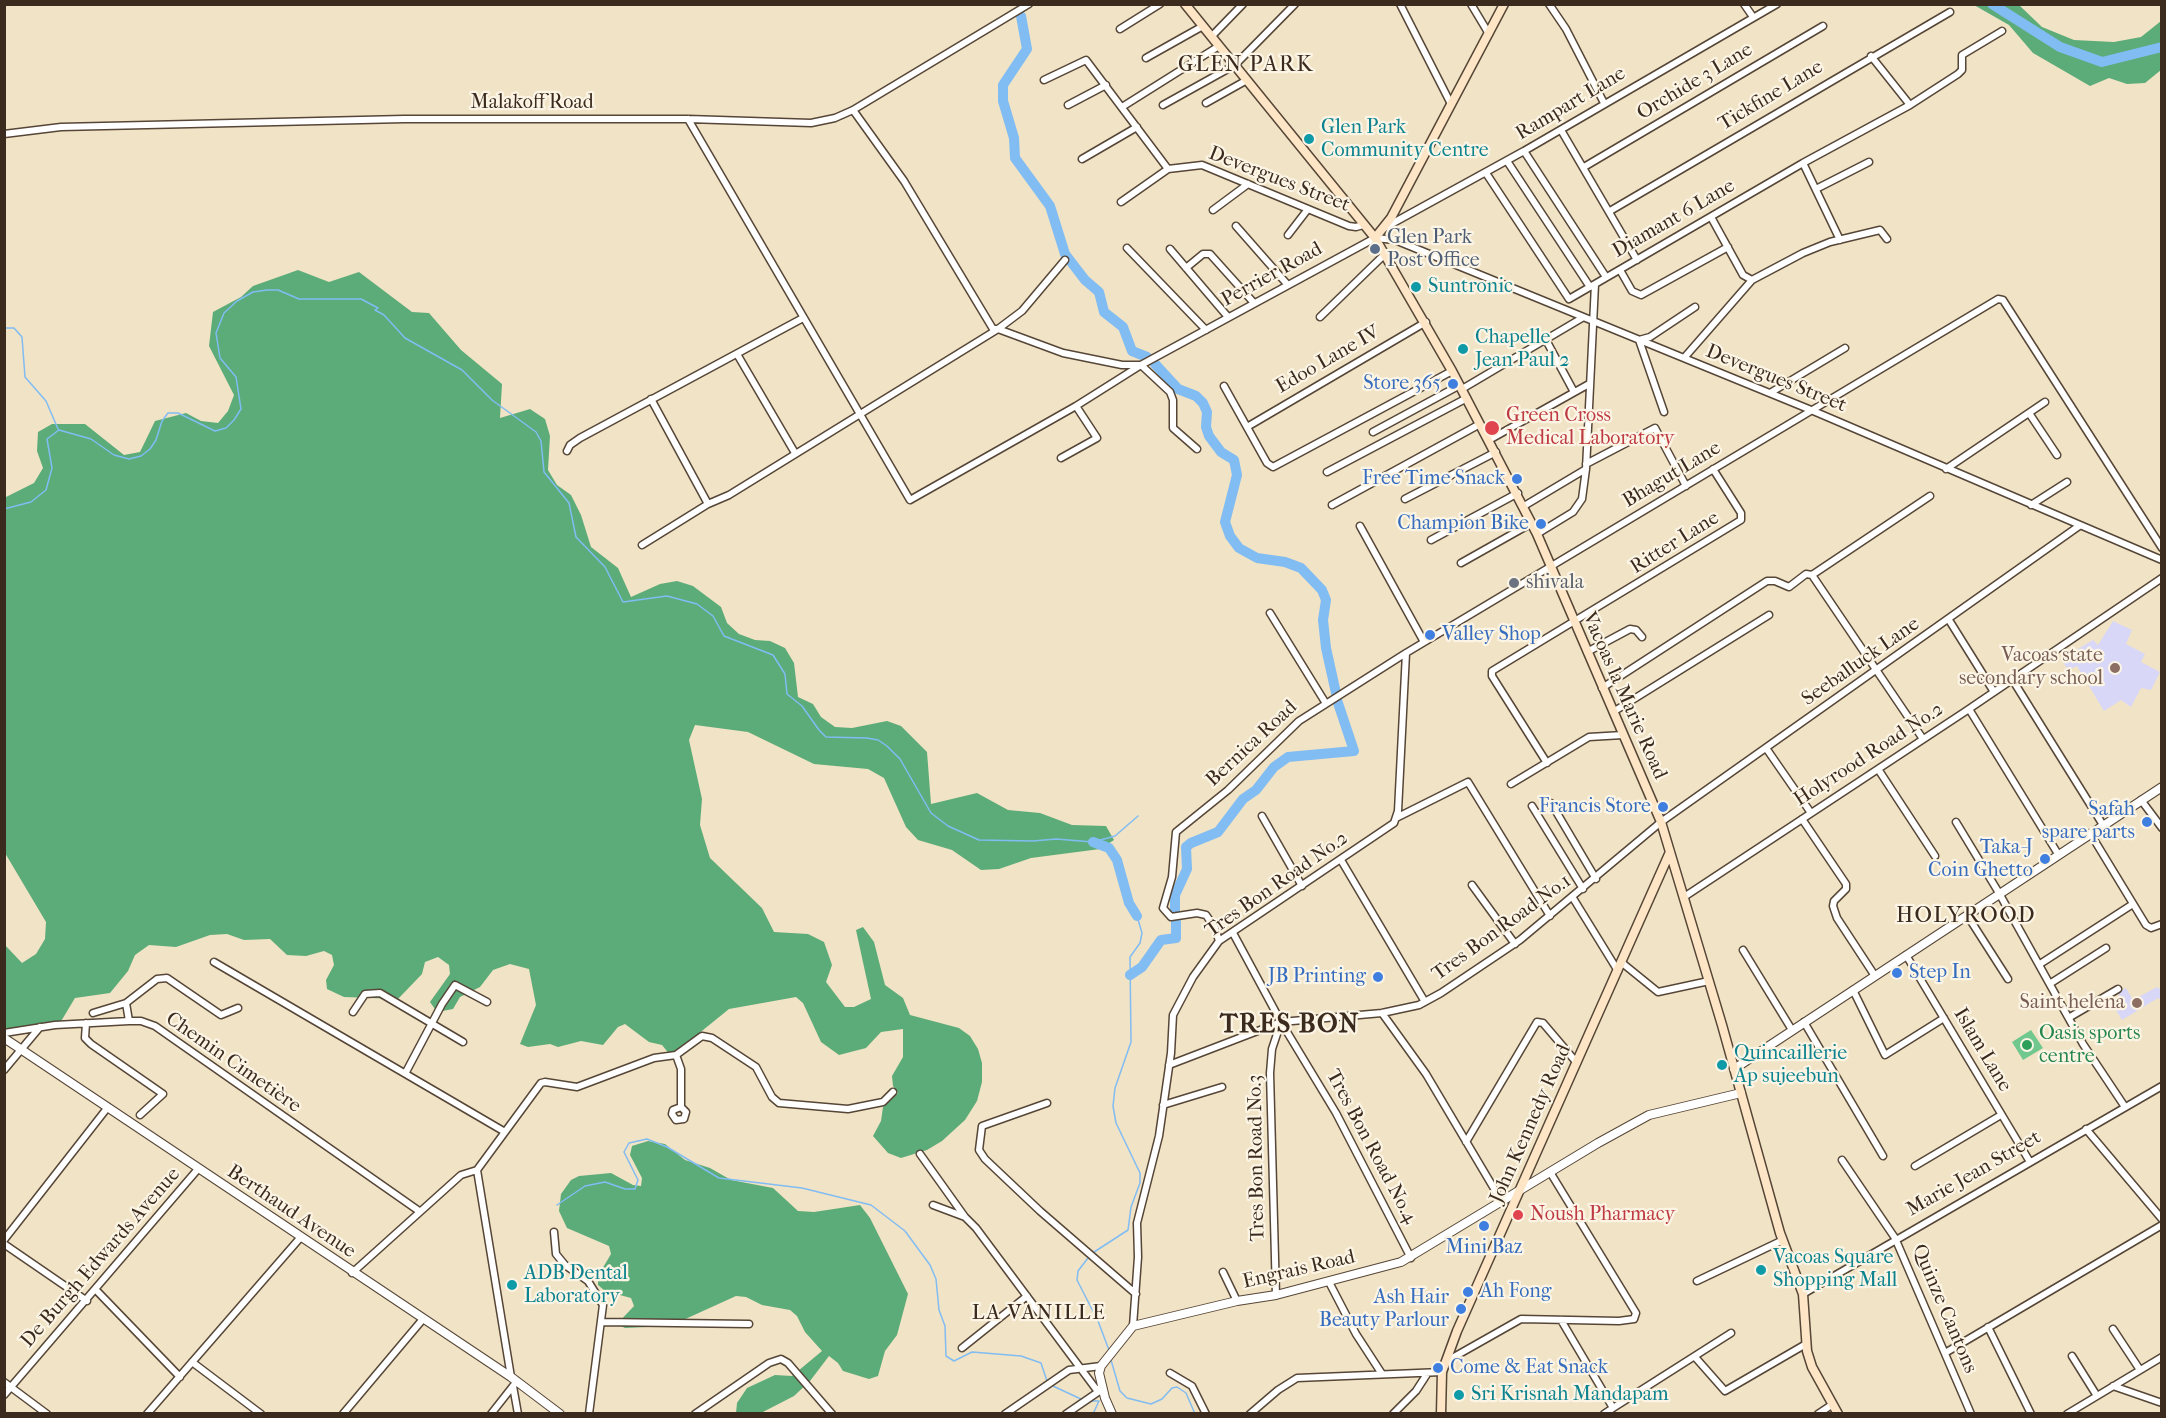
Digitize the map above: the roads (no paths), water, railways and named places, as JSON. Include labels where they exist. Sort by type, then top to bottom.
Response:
[{"type":"main road","points":[[1375,238],[1391,218],[1504,4]]},
{"type":"main road","name":"Vacoas la Marie Road","points":[[1188,6],[1375,238],[1452,370],[1532,523],[1661,822],[1783,1240],[1803,1294],[1806,1344],[1812,1367],[1838,1413]]},
{"type":"main road","name":"John Kennedy Road","points":[[1441,1413],[1443,1367],[1670,852]]},
{"type":"street","name":"Malakoff Road","points":[[4,134],[61,127],[405,119],[688,119],[811,123],[835,118],[854,110],[1029,4]]},
{"type":"street","points":[[1120,29],[1160,4]]},
{"type":"street","points":[[1211,37],[1244,4]]},
{"type":"street","points":[[1163,105],[1235,65],[1295,4]]},
{"type":"street","points":[[1400,4],[1451,104]]},
{"type":"street","points":[[1471,4],[1489,34]]},
{"type":"street","points":[[1550,4],[1566,29],[1604,103]]},
{"type":"street","points":[[1744,4],[1753,17]]},
{"type":"street","name":"Rampart Lane","points":[[1381,230],[1524,151],[1778,4]]},
{"type":"street","name":"Tickfine Lane","points":[[1610,211],[1871,56],[1950,12]]},
{"type":"street","points":[[1146,58],[1203,26]]},
{"type":"street","name":"Orchide 3 Lane","points":[[1584,167],[1823,26]]},
{"type":"street","name":"Diamant 6 Lane","points":[[1556,307],[1803,163],[1910,105],[1958,74],[1962,69],[1962,55],[2002,31]]},
{"type":"street","points":[[1122,107],[1219,46]]},
{"type":"street","points":[[1871,56],[1910,105]]},
{"type":"street","points":[[1044,80],[1082,60],[1089,63],[1168,169]]},
{"type":"street","points":[[1206,103],[1247,80]]},
{"type":"street","points":[[1068,105],[1106,85]]},
{"type":"street","points":[[854,110],[904,181],[991,326],[1062,353],[1122,365],[1141,365],[1170,392],[1173,400],[1173,428],[1197,449]]},
{"type":"street","points":[[688,119],[858,413]]},
{"type":"street","points":[[1082,159],[1137,127]]},
{"type":"street","points":[[1560,130],[1637,260]]},
{"type":"street","points":[[1524,151],[1606,277]]},
{"type":"street","points":[[1508,160],[1593,285],[1586,466],[1582,499],[1573,512],[1537,534]]},
{"type":"street","points":[[1816,189],[1869,162]]},
{"type":"street","points":[[1803,163],[1840,240]]},
{"type":"street","name":"Devergues Street","points":[[1122,201],[1168,169],[1202,165],[1349,226],[1363,225]]},
{"type":"street","points":[[1485,173],[1569,299]]},
{"type":"street","points":[[1213,210],[1248,184]]},
{"type":"street","points":[[1288,235],[1308,209]]},
{"type":"street","points":[[1711,217],[1743,275],[1752,280]]},
{"type":"street","points":[[1236,226],[1287,284]]},
{"type":"street","points":[[1684,358],[1752,280],[1803,253],[1840,240],[1880,230],[1887,239]]},
{"type":"street","name":"Devergues Street","points":[[1375,238],[1395,240],[1593,323],[1770,393],[2162,560]]},
{"type":"street","name":"Perrier Road","points":[[858,413],[910,500],[1076,406],[1141,365],[1375,238]]},
{"type":"street","points":[[1620,270],[1632,291],[1641,295],[1728,247]]},
{"type":"street","points":[[1127,248],[1206,330]]},
{"type":"street","points":[[1170,249],[1228,317]]},
{"type":"street","points":[[1185,268],[1203,254],[1210,254],[1254,303]]},
{"type":"street","points":[[1320,316],[1384,255]]},
{"type":"street","points":[[642,544],[708,504],[729,495],[858,413],[998,329],[1030,302],[1065,260]]},
{"type":"street","name":"Bhagut Lane","points":[[1550,568],[2001,298],[2162,548]]},
{"type":"street","points":[[1664,412],[1639,340],[1653,336],[1695,307]]},
{"type":"street","points":[[567,451],[570,445],[580,438],[802,318]]},
{"type":"street","points":[[1372,432],[1461,387],[1582,318]]},
{"type":"street","name":"Edoo Lane IV","points":[[1246,427],[1425,322]]},
{"type":"street","points":[[1546,340],[1574,392]]},
{"type":"street","points":[[1770,393],[1845,348]]},
{"type":"street","points":[[737,354],[795,453]]},
{"type":"street","points":[[1224,386],[1246,427],[1272,466],[1452,370]]},
{"type":"street","points":[[1490,440],[1589,384]]},
{"type":"street","points":[[1327,472],[1467,398]]},
{"type":"street","points":[[651,399],[708,504]]},
{"type":"street","points":[[1946,469],[2045,402]]},
{"type":"street","points":[[1061,458],[1097,438],[1076,406]]},
{"type":"street","points":[[2029,413],[2057,455]]},
{"type":"street","points":[[1332,506],[1480,424]]},
{"type":"street","points":[[1524,506],[1586,466],[1655,428],[1686,486]]},
{"type":"street","points":[[1405,499],[1496,452]]},
{"type":"street","name":"Ritter Lane","points":[[1574,624],[1741,520],[1741,513],[1713,469]]},
{"type":"street","points":[[2031,505],[2067,482]]},
{"type":"street","points":[[1431,540],[1518,494]]},
{"type":"street","points":[[1602,688],[1767,581],[1775,581],[1788,587],[1806,574],[1812,575],[1930,496]]},
{"type":"street","points":[[1461,563],[1532,523]]},
{"type":"street","points":[[1360,526],[1424,642]]},
{"type":"street","name":"Seeballuck Lane","points":[[1661,822],[2079,526]]},
{"type":"street","name":"Bernica Road","points":[[1219,941],[1215,928],[1206,915],[1197,913],[1171,917],[1163,908],[1172,877],[1176,832],[1228,790],[1299,721],[1325,702],[1550,568]]},
{"type":"street","points":[[1812,575],[1923,739]]},
{"type":"street","name":"Holyrood Road No.2","points":[[1684,897],[1969,709],[2162,578]]},
{"type":"street","points":[[1270,613],[1325,702]]},
{"type":"street","points":[[1613,712],[1769,615]]},
{"type":"street","points":[[1949,620],[1994,692]]},
{"type":"street","points":[[1547,763],[1491,673],[1574,624]]},
{"type":"street","points":[[1587,652],[1630,629],[1636,630],[1642,637]]},
{"type":"street","points":[[1396,818],[1406,653]]},
{"type":"street","points":[[2012,679],[2103,825]]},
{"type":"street","points":[[1969,709],[2058,854]]},
{"type":"street","points":[[1511,784],[1589,737],[1623,735]]},
{"type":"street","points":[[1766,748],[1811,813]]},
{"type":"street","points":[[1878,769],[1935,856]]},
{"type":"street","name":"Tres Bon Road No.2","points":[[1133,1326],[1137,1223],[1158,1141],[1169,1065],[1173,1015],[1193,977],[1219,941],[1341,860],[1394,823],[1396,818],[1468,782],[1550,916]]},
{"type":"street","points":[[1734,1069],[2162,787]]},
{"type":"street","points":[[2141,800],[2162,828]]},
{"type":"street","points":[[1551,803],[1596,879]]},
{"type":"street","points":[[1532,806],[1583,889]]},
{"type":"street","points":[[1262,816],[1302,886]]},
{"type":"street","points":[[1802,819],[1846,884],[1846,889],[1834,901],[1833,906],[1837,918],[1875,976]]},
{"type":"street","name":"Tres Bon Road No.1","points":[[1169,1065],[1281,1022],[1382,1013],[1425,1002],[1515,944],[1596,879],[1661,822]]},
{"type":"street","points":[[1956,822],[2000,893],[2087,1051],[2126,1107]]},
{"type":"street","points":[[2090,833],[2146,925],[2151,928],[2162,924]]},
{"type":"street","points":[[1341,860],[1425,1002]]},
{"type":"street","points":[[1472,885],[1515,944]]},
{"type":"street","points":[[1573,898],[1619,966],[1658,992],[1709,981]]},
{"type":"street","points":[[2040,964],[2133,904]]},
{"type":"street","points":[[1967,915],[2008,980]]},
{"type":"street","name":"Tres Bon Road No.4","points":[[1233,933],[1281,1022],[1336,1113],[1411,1258]]},
{"type":"street","points":[[2051,983],[2106,948]]},
{"type":"street","points":[[1743,950],[1792,1030]]},
{"type":"street","name":"Islam Lane","points":[[1906,955],[2030,1162]]},
{"type":"street","points":[[214,962],[406,1072],[505,1132]]},
{"type":"street","points":[[93,1013],[126,1003],[157,979],[167,978],[221,1015],[238,1008]]},
{"type":"street","points":[[406,1072],[455,985],[487,1002]]},
{"type":"street","points":[[2070,1017],[2118,989]]},
{"type":"street","points":[[1853,990],[1885,1055],[1944,1018]]},
{"type":"street","points":[[353,1012],[365,994],[374,992],[464,1042]]},
{"type":"street","points":[[126,1003],[129,1021]]},
{"type":"street","points":[[1382,1013],[1426,1074],[1502,1202]]},
{"type":"street","name":"Chemin Cimetière","points":[[4,1033],[41,1027],[129,1021],[141,1021],[155,1026],[419,1211]]},
{"type":"street","name":"Tres Bon Road No.3","points":[[1276,1295],[1270,1073],[1272,1049],[1281,1022]]},
{"type":"street","points":[[1466,1142],[1537,1022],[1543,1023],[1576,1063]]},
{"type":"street","points":[[1804,1022],[1883,1156]]},
{"type":"street","points":[[86,1023],[86,1038],[91,1044],[163,1094],[140,1114]]},
{"type":"street","points":[[4,1070],[41,1027]]},
{"type":"street","points":[[351,1273],[461,1175],[477,1170],[545,1082],[577,1088],[654,1058],[676,1055],[702,1036],[712,1038],[756,1067],[772,1097],[779,1102],[848,1109],[883,1102],[893,1092]]},
{"type":"street","name":"Berthaud Avenue","points":[[4,1038],[560,1413]]},
{"type":"street","points":[[676,1055],[681,1070],[681,1107]]},
{"type":"street","name":"Marie Jean Street","points":[[1803,1294],[1895,1238],[2162,1086]]},
{"type":"street","points":[[1163,1105],[1222,1087]]},
{"type":"street","name":"Engrais Road","points":[[1133,1326],[1237,1301],[1276,1295],[1411,1258],[1520,1190],[1649,1115],[1741,1093]]},
{"type":"street","points":[[1047,1103],[982,1126],[980,1150],[985,1159],[1040,1211],[1136,1294]]},
{"type":"street","points":[[87,1301],[4,1242],[108,1107]]},
{"type":"street","points":[[1915,1166],[2001,1114]]},
{"type":"street","points":[[2086,1129],[2162,1219]]},
{"type":"street","points":[[920,1154],[1096,1389],[1101,1385]]},
{"type":"street","name":"Quinze Cantons","points":[[1842,1160],[1895,1238],[1971,1413]]},
{"type":"street","name":"De Burgh Edwards Avenue","points":[[4,1395],[198,1169]]},
{"type":"street","points":[[477,1170],[518,1413]]},
{"type":"street","points":[[1250,1413],[1284,1385],[1298,1378],[1427,1374],[1443,1367],[1521,1319],[1634,1319],[1636,1313],[1550,1172]]},
{"type":"street","points":[[933,1205],[965,1217]]},
{"type":"street","points":[[1945,1353],[2162,1225]]},
{"type":"street","points":[[554,1232],[556,1254],[565,1265],[588,1281],[603,1305],[589,1413]]},
{"type":"street","points":[[150,1412],[300,1238]]},
{"type":"street","points":[[1697,1281],[1783,1240]]},
{"type":"street","points":[[1223,1272],[1237,1301]]},
{"type":"street","points":[[1329,1282],[1356,1334],[1382,1374]]},
{"type":"street","points":[[96,1290],[180,1377]]},
{"type":"street","points":[[962,1348],[1027,1296]]},
{"type":"street","points":[[343,1413],[423,1319]]},
{"type":"street","points":[[1561,1320],[1613,1408]]},
{"type":"street","points":[[602,1322],[749,1324]]},
{"type":"street","points":[[1005,1413],[1052,1380],[1080,1367],[1103,1364],[1112,1356],[1133,1326]]},
{"type":"street","points":[[1988,1327],[2031,1413]]},
{"type":"street","points":[[2113,1329],[2139,1370]]},
{"type":"street","points":[[1604,1413],[1731,1333]]},
{"type":"street","points":[[1695,1357],[1725,1391],[1806,1344]]},
{"type":"street","points":[[2072,1356],[2097,1396]]},
{"type":"street","points":[[2067,1413],[2162,1357]]},
{"type":"street","points":[[695,1413],[769,1363],[780,1359],[788,1364],[832,1413]]},
{"type":"street","points":[[192,1362],[261,1413]]},
{"type":"street","points":[[1103,1364],[1101,1385],[1112,1413]]},
{"type":"street","points":[[1170,1373],[1192,1386],[1206,1413]]},
{"type":"street","points":[[1393,1413],[1416,1391],[1427,1374]]},
{"type":"street","points":[[4,1382],[47,1413]]},
{"type":"street","points":[[491,1413],[514,1382]]},
{"type":"street","points":[[1066,1413],[1101,1385]]},
{"type":"street","points":[[2113,1386],[2162,1404]]},
{"type":"street","points":[[1818,1413],[1833,1404]]},
{"type":"waterway","points":[[1992,4],[2060,47],[2102,62],[2162,47]]},
{"type":"waterway","points":[[1021,16],[1027,49],[1003,85],[1003,101],[1014,138],[1015,158],[1050,206],[1065,254],[1085,280],[1099,292],[1104,312],[1123,327],[1132,351],[1147,357]]},
{"type":"waterway","points":[[4,509],[31,502],[46,490],[52,468],[47,439],[59,430],[91,439],[114,455],[129,459],[141,456],[150,449],[168,413],[178,413],[215,431],[226,428],[241,409],[236,377],[220,358],[216,333],[224,313],[237,301],[253,292],[267,290],[278,290],[299,299],[361,299],[378,308],[375,310],[384,315],[405,338],[462,370],[492,400],[536,432],[541,441],[544,472],[569,503],[576,537],[605,567],[623,602],[667,596],[697,604],[713,616],[724,636],[773,655],[785,674],[787,694],[802,706],[826,737],[867,738],[878,740],[887,746],[900,759],[931,813],[948,826],[979,840],[1056,839],[1093,842],[1115,836],[1138,816]]},
{"type":"waterway","points":[[4,328],[14,328],[22,337],[25,377],[46,401],[58,429]]},
{"type":"waterway","points":[[1155,364],[1178,389],[1196,396],[1203,403],[1207,412],[1206,427],[1209,436],[1221,452],[1234,460],[1237,475],[1225,522],[1230,536],[1239,548],[1257,558],[1285,562],[1301,568],[1322,590],[1326,600],[1323,620],[1326,648],[1336,693]]},
{"type":"waterway","points":[[1175,913],[1175,895],[1187,869],[1186,847],[1218,832],[1243,799],[1256,790],[1274,767],[1288,757],[1354,751],[1337,700]]},
{"type":"waterway","points":[[1093,842],[1109,848],[1117,860],[1129,903],[1137,916]]},
{"type":"waterway","points":[[1091,1254],[1128,1230],[1131,1207],[1140,1183],[1140,1173],[1116,1123],[1113,1106],[1115,1088],[1131,1042],[1130,957],[1140,943],[1142,933],[1137,916]]},
{"type":"waterway","points":[[1130,975],[1142,967],[1161,940],[1176,938],[1176,922]]},
{"type":"waterway","points":[[557,1205],[585,1186],[605,1182],[625,1189],[635,1189],[638,1180],[624,1152],[629,1143],[647,1139],[667,1147],[719,1178],[802,1188],[871,1205],[905,1231],[930,1265],[936,1279],[939,1310],[945,1326],[946,1356],[954,1361],[972,1352],[1021,1356],[1041,1363],[1047,1381]]},
{"type":"waterway","points":[[1088,1258],[1078,1271],[1077,1280],[1098,1321],[1109,1350]]},
{"type":"waterway","points":[[1111,1360],[1120,1391],[1127,1398],[1151,1404],[1162,1399],[1172,1388],[1177,1387],[1186,1393],[1195,1414]]},
{"type":"waterway","points":[[1053,1386],[1083,1400]]},
{"type":"waterway","points":[[1088,1401],[1099,1401]]},
{"type":"waterway","points":[[1093,1414],[1099,1401]]},
{"type":"place","name":"Glen Park Community Centre","points":[[1309,139]]},
{"type":"place","name":"Glen Park Post Office","points":[[1375,249]]},
{"type":"place","name":"Suntronic","points":[[1416,287]]},
{"type":"place","name":"Chapelle Jean Paul 2","points":[[1463,349]]},
{"type":"place","name":"Store 365","points":[[1453,384]]},
{"type":"place","name":"Green Cross Medical Laboratory","points":[[1492,428]]},
{"type":"place","name":"Free Time Snack","points":[[1517,479]]},
{"type":"place","name":"Champion Bike","points":[[1541,524]]},
{"type":"place","name":"shivala","points":[[1514,583]]},
{"type":"place","name":"Valley Shop","points":[[1430,635]]},
{"type":"place","name":"Vacoas state secondary school","points":[[2115,668]]},
{"type":"place","name":"Francis Store","points":[[1663,807]]},
{"type":"place","name":"Safah spare parts","points":[[2147,822]]},
{"type":"place","name":"Taka-J Coin Ghetto","points":[[2045,859]]},
{"type":"place","name":"Step In","points":[[1897,973]]},
{"type":"place","name":"JB Printing","points":[[1378,977]]},
{"type":"place","name":"Saint helena","points":[[2137,1003]]},
{"type":"place","name":"Oasis sports centre","points":[[2027,1045]]},
{"type":"place","name":"Quincaillerie Ap sujeebun","points":[[1722,1065]]},
{"type":"place","name":"Noush Pharmacy","points":[[1518,1215]]},
{"type":"place","name":"Mini Baz","points":[[1484,1226]]},
{"type":"place","name":"Vacoas Square Shopping Mall","points":[[1761,1270]]},
{"type":"place","name":"ADB Dental Laboratory","points":[[512,1285]]},
{"type":"place","name":"Ah Fong","points":[[1468,1292]]},
{"type":"place","name":"Ash Hair Beauty Parlour","points":[[1461,1309]]},
{"type":"place","name":"Come & Eat Snack","points":[[1438,1368]]},
{"type":"place","name":"Sri Krisnah Mandapam","points":[[1459,1395]]},
{"type":"district","name":"GLEN PARK","points":[[1246,66]]},
{"type":"district","name":"HOLYROOD","points":[[1966,917]]},
{"type":"district","name":"TRES BON","points":[[1290,1026]]},
{"type":"district","name":"LA VANILLE","points":[[1039,1314]]}]
